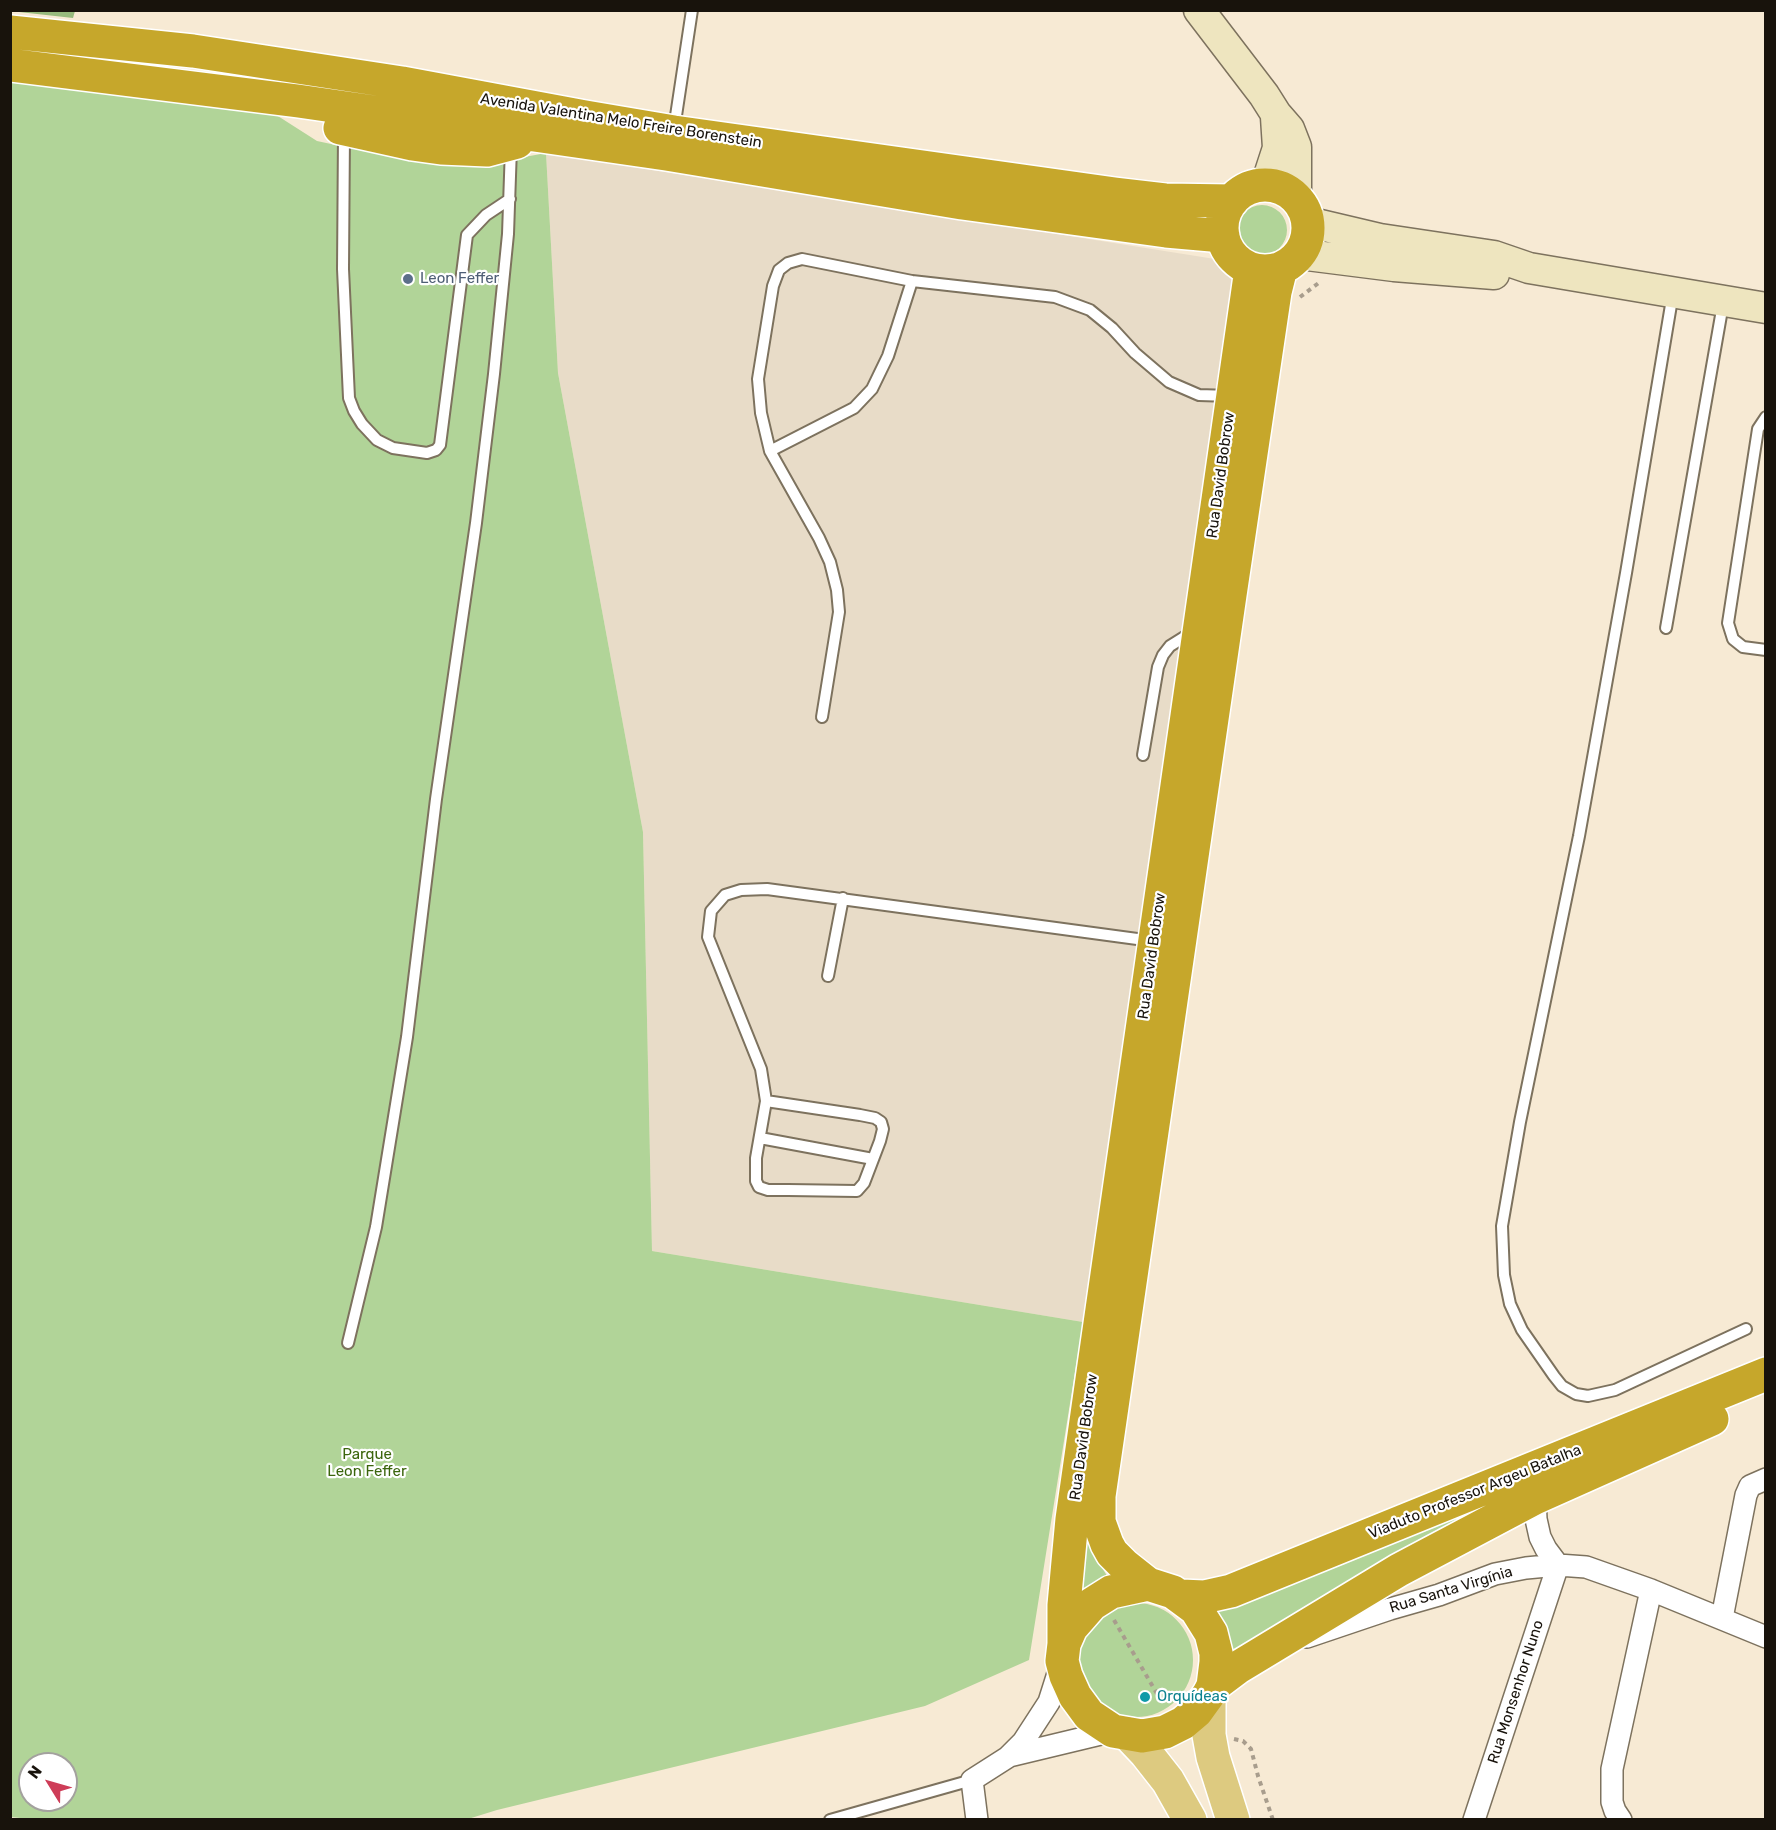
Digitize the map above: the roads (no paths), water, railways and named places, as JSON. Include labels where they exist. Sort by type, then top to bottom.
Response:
[{"type":"highway","name":"Avenida Valentina Melo Freire Borenstein","points":[[10,32],[193,51],[335,73],[674,132],[1115,194],[1165,200],[1232,201]]},
{"type":"highway","name":"Avenida Valentina Melo Freire Borenstein","points":[[10,66],[298,100],[526,139],[666,154],[962,203],[1166,231],[1223,236]]},
{"type":"highway","points":[[335,73],[304,78],[298,86],[299,110],[304,118],[311,122],[441,148],[487,150],[526,139]]},
{"type":"highway","points":[[1266,185],[1282,188],[1302,210],[1308,233],[1305,244],[1277,264],[1241,264],[1226,247],[1223,236],[1224,218],[1232,201],[1248,189],[1266,185]]},
{"type":"highway","name":"Rua David Bobrow","points":[[1121,1733],[1098,1722],[1081,1706],[1066,1676],[1063,1652],[1064,1605],[1072,1520],[1233,396],[1277,264]]},
{"type":"highway","name":"Rua David Bobrow","points":[[1211,1690],[1216,1653],[1207,1624],[1196,1609],[1181,1596],[1148,1584],[1124,1565],[1107,1544],[1099,1522],[1099,1496],[1274,300],[1277,264]]},
{"type":"highway","name":"Viaduto Professor Argeu Batalha","points":[[1181,1596],[1204,1597],[1230,1591],[1766,1374]]},
{"type":"highway","name":"Viaduto Professor Argeu Batalha","points":[[1276,1644],[1399,1570],[1535,1498],[1766,1396]]},
{"type":"highway","points":[[1063,1652],[1077,1620],[1101,1598],[1112,1592],[1148,1584]]},
{"type":"highway","name":"Rua Santa Virgínia","points":[[1211,1690],[1237,1668],[1276,1644]]},
{"type":"highway","points":[[1121,1733],[1154,1735],[1176,1727],[1196,1712],[1211,1690]]},
{"type":"main road","points":[[1199,10],[1276,114],[1287,125],[1296,147],[1302,210],[1380,238],[1494,256],[1529,268],[1766,308]]},
{"type":"main road","points":[[1266,185],[1278,148],[1276,114]]},
{"type":"main road","points":[[1277,264],[1394,266],[1483,273],[1513,272],[1529,268]]},
{"type":"main road","points":[[1211,1690],[1209,1735],[1213,1757],[1233,1820]]},
{"type":"main road","points":[[1121,1733],[1146,1753],[1168,1781],[1190,1820]]},
{"type":"street","points":[[1722,1618],[1746,1495],[1750,1486],[1766,1479]]},
{"type":"street","points":[[1535,1498],[1540,1537],[1558,1565]]},
{"type":"street","name":"Rua Santa Virgínia","points":[[1276,1644],[1346,1625],[1495,1574],[1558,1565],[1586,1567],[1651,1590],[1766,1637]]},
{"type":"street","name":"Rua Monsenhor Nuno","points":[[1474,1820],[1558,1565]]},
{"type":"street","points":[[1621,1820],[1612,1802],[1612,1769],[1651,1590]]},
{"type":"street","points":[[977,1820],[972,1780],[1008,1756],[1034,1728],[1049,1702],[1063,1652]]},
{"type":"street","points":[[1008,1756],[1121,1733]]},
{"type":"lane","points":[[674,132],[692,10]]},
{"type":"lane","points":[[344,129],[343,269],[349,398],[362,424],[377,440],[393,448],[427,453],[436,450],[440,445],[467,235],[486,215],[510,199]]},
{"type":"lane","points":[[348,1342],[376,1227],[407,1036],[436,799],[476,523],[503,293],[510,199],[526,139]]},
{"type":"lane","points":[[822,717],[839,612],[837,590],[830,562],[819,538],[770,452],[761,413],[758,379],[772,286],[779,270],[788,263],[802,259],[912,281],[1055,297],[1090,310],[1169,382],[1199,395],[1233,396]]},
{"type":"lane","points":[[770,452],[854,408],[872,389],[888,356],[912,281]]},
{"type":"lane","points":[[1673,293],[1581,824],[1520,1122],[1502,1226],[1504,1275],[1510,1304],[1522,1330],[1562,1386],[1576,1394],[1588,1396],[1615,1390],[1746,1329]]},
{"type":"lane","points":[[1666,628],[1724,301]]},
{"type":"lane","points":[[1766,417],[1758,429],[1728,623],[1733,639],[1743,647],[1766,650]]},
{"type":"lane","points":[[1143,755],[1158,667],[1163,655],[1178,639],[1199,627]]},
{"type":"lane","points":[[766,1101],[875,1118],[881,1122],[883,1129],[873,1159],[864,1183],[857,1191],[768,1190],[759,1187],[756,1181],[756,1158],[766,1101],[761,1069],[708,937],[711,911],[724,895],[741,890],[767,889],[1154,942]]},
{"type":"lane","points":[[828,976],[843,898]]},
{"type":"lane","points":[[760,1138],[873,1159]]},
{"type":"lane","points":[[830,1820],[972,1780]]},
{"type":"place","name":"Leon Feffer","points":[[408,279]]},
{"type":"place","name":"Orquídeas","points":[[1145,1697]]},
{"type":"park label","name":"Parque Leon Feffer","points":[[367,1464]]}]
